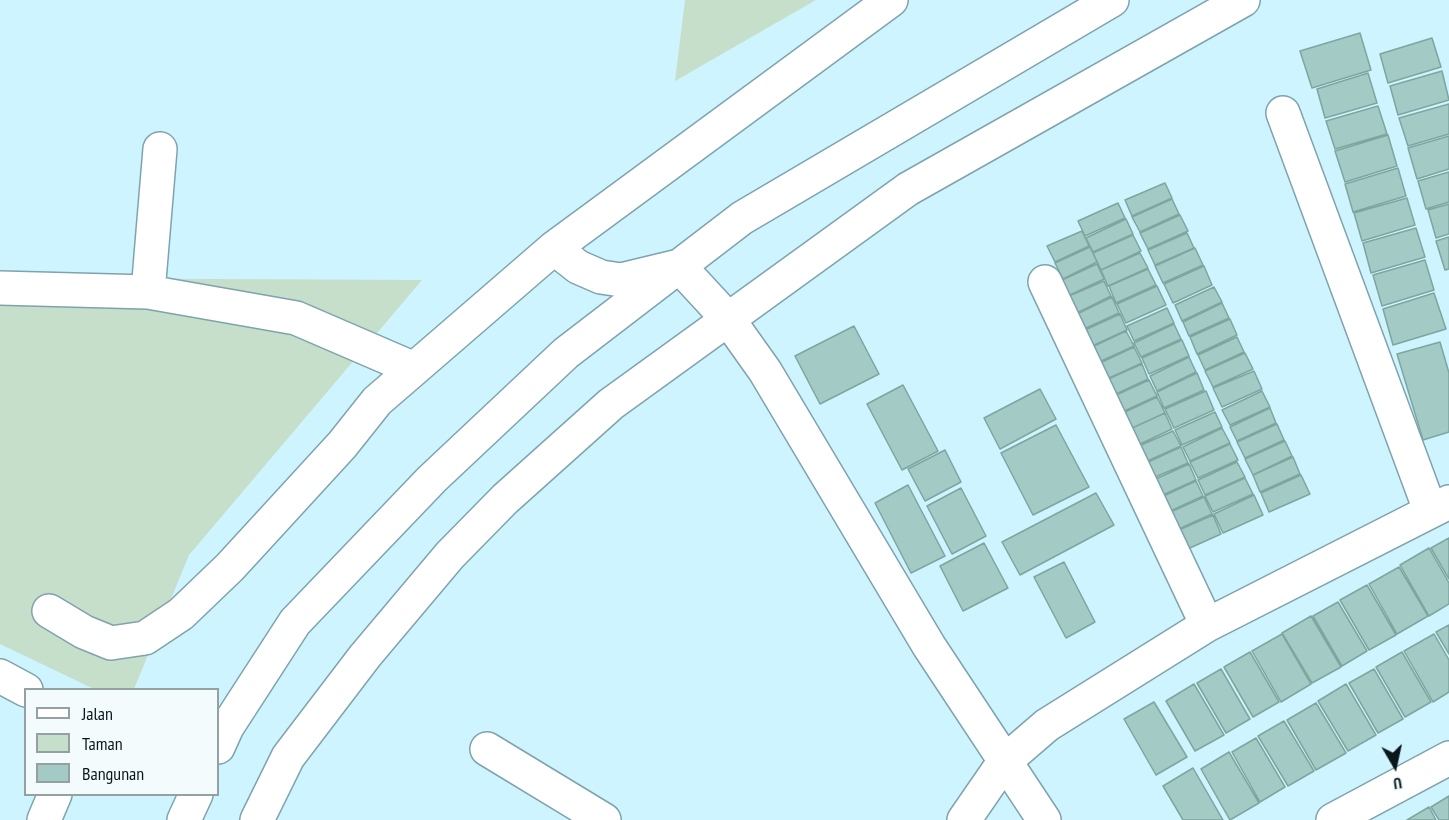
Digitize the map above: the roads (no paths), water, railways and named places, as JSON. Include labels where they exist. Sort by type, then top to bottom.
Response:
[{"type":"street","points":[[49,611],[84,632],[111,643],[145,638],[181,614],[230,567],[342,445],[377,400],[412,368],[554,248],[891,0]]},
{"type":"street","points":[[219,745],[227,727],[295,621],[432,479],[566,353],[742,218],[1112,0]]},
{"type":"street","points":[[256,820],[288,757],[365,656],[450,555],[505,499],[611,404],[908,189],[1244,0]]},
{"type":"street","points":[[964,820],[1005,762],[1047,725],[1207,625],[1439,506],[1283,113]]},
{"type":"street","points":[[148,292],[160,149]]},
{"type":"street","points":[[554,248],[578,267],[601,277],[621,280],[679,266]]},
{"type":"street","points":[[679,266],[728,319],[765,371],[929,646],[1044,820]]},
{"type":"street","points":[[1045,282],[1207,625]]},
{"type":"street","points":[[0,288],[148,292],[296,318],[412,368]]},
{"type":"street","points":[[0,676],[24,689]]},
{"type":"street","points":[[487,748],[604,820]]},
{"type":"street","points":[[1333,820],[1449,758]]},
{"type":"street","points":[[44,820],[55,796]]},
{"type":"street","points":[[184,820],[196,796]]}]
